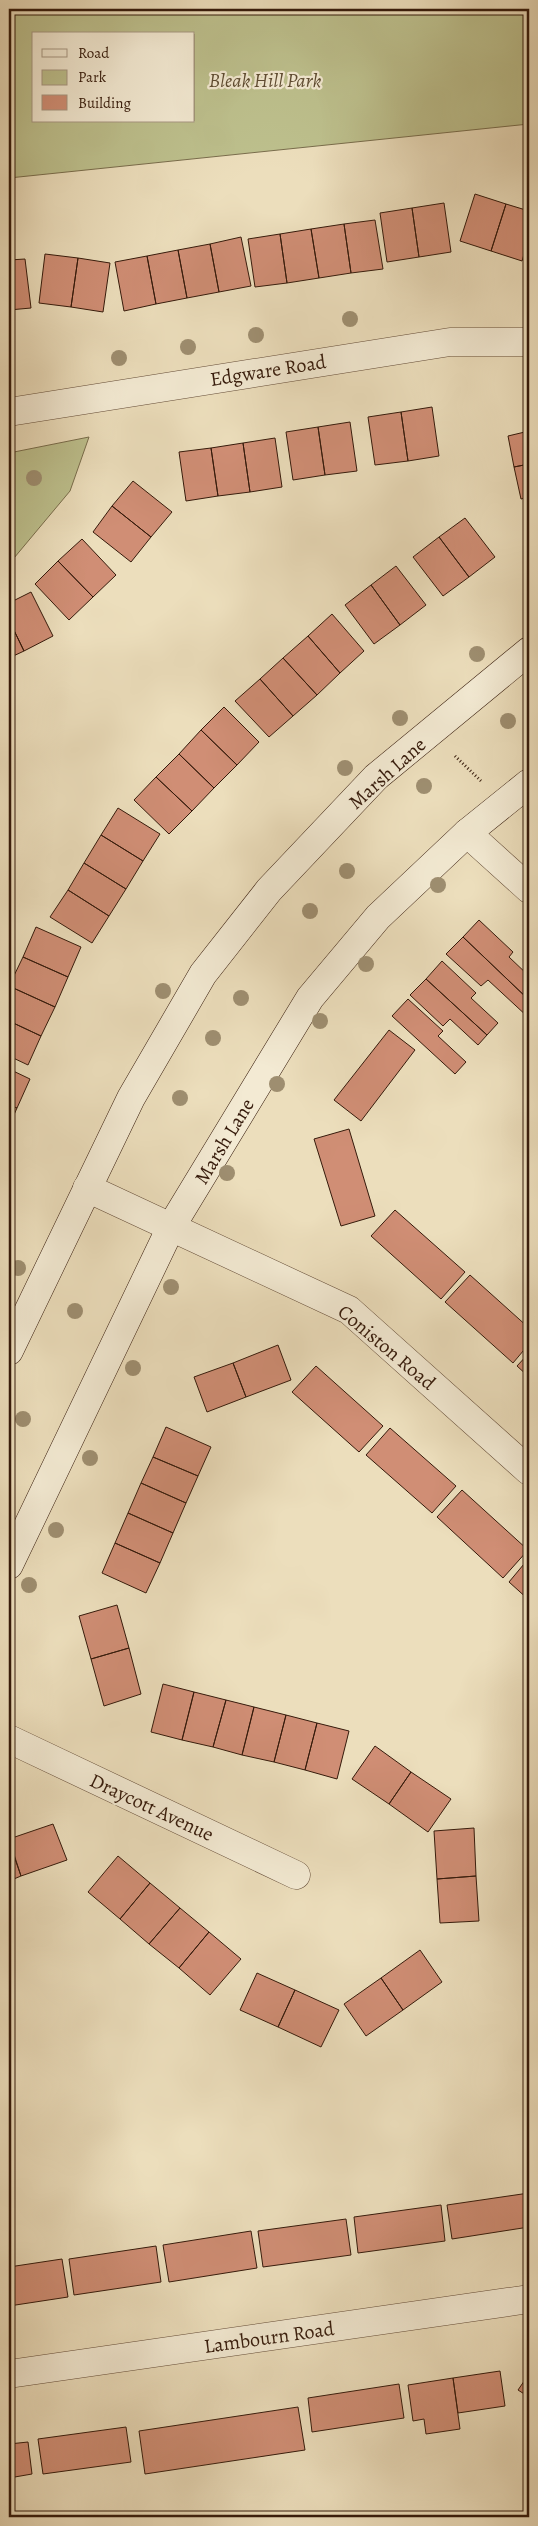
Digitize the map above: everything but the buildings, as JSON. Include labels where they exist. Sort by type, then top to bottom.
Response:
[{"type":"street","name":"Edgware Road","points":[[9,412],[450,342],[529,342]]},
{"type":"street","name":"Marsh Lane","points":[[9,1351],[131,1098],[203,974],[269,890],[376,777],[529,651]]},
{"type":"street","name":"Marsh Lane","points":[[9,1565],[172,1227],[310,998],[378,917],[467,833],[529,783]]},
{"type":"street","points":[[467,833],[529,889]]},
{"type":"street","name":"Coniston Road","points":[[87,1188],[349,1310],[529,1471]]},
{"type":"street","name":"Draycott Avenue","points":[[9,1739],[296,1875]]},
{"type":"street","name":"Lambourn Road","points":[[9,2374],[529,2299]]},
{"type":"path","points":[[431,733],[504,802]]},
{"type":"green space","name":"Bleak Hill Park","points":[[9,9],[529,9],[529,124],[9,178]]},
{"type":"green space","points":[[89,437],[70,491],[9,564],[9,453]]}]
